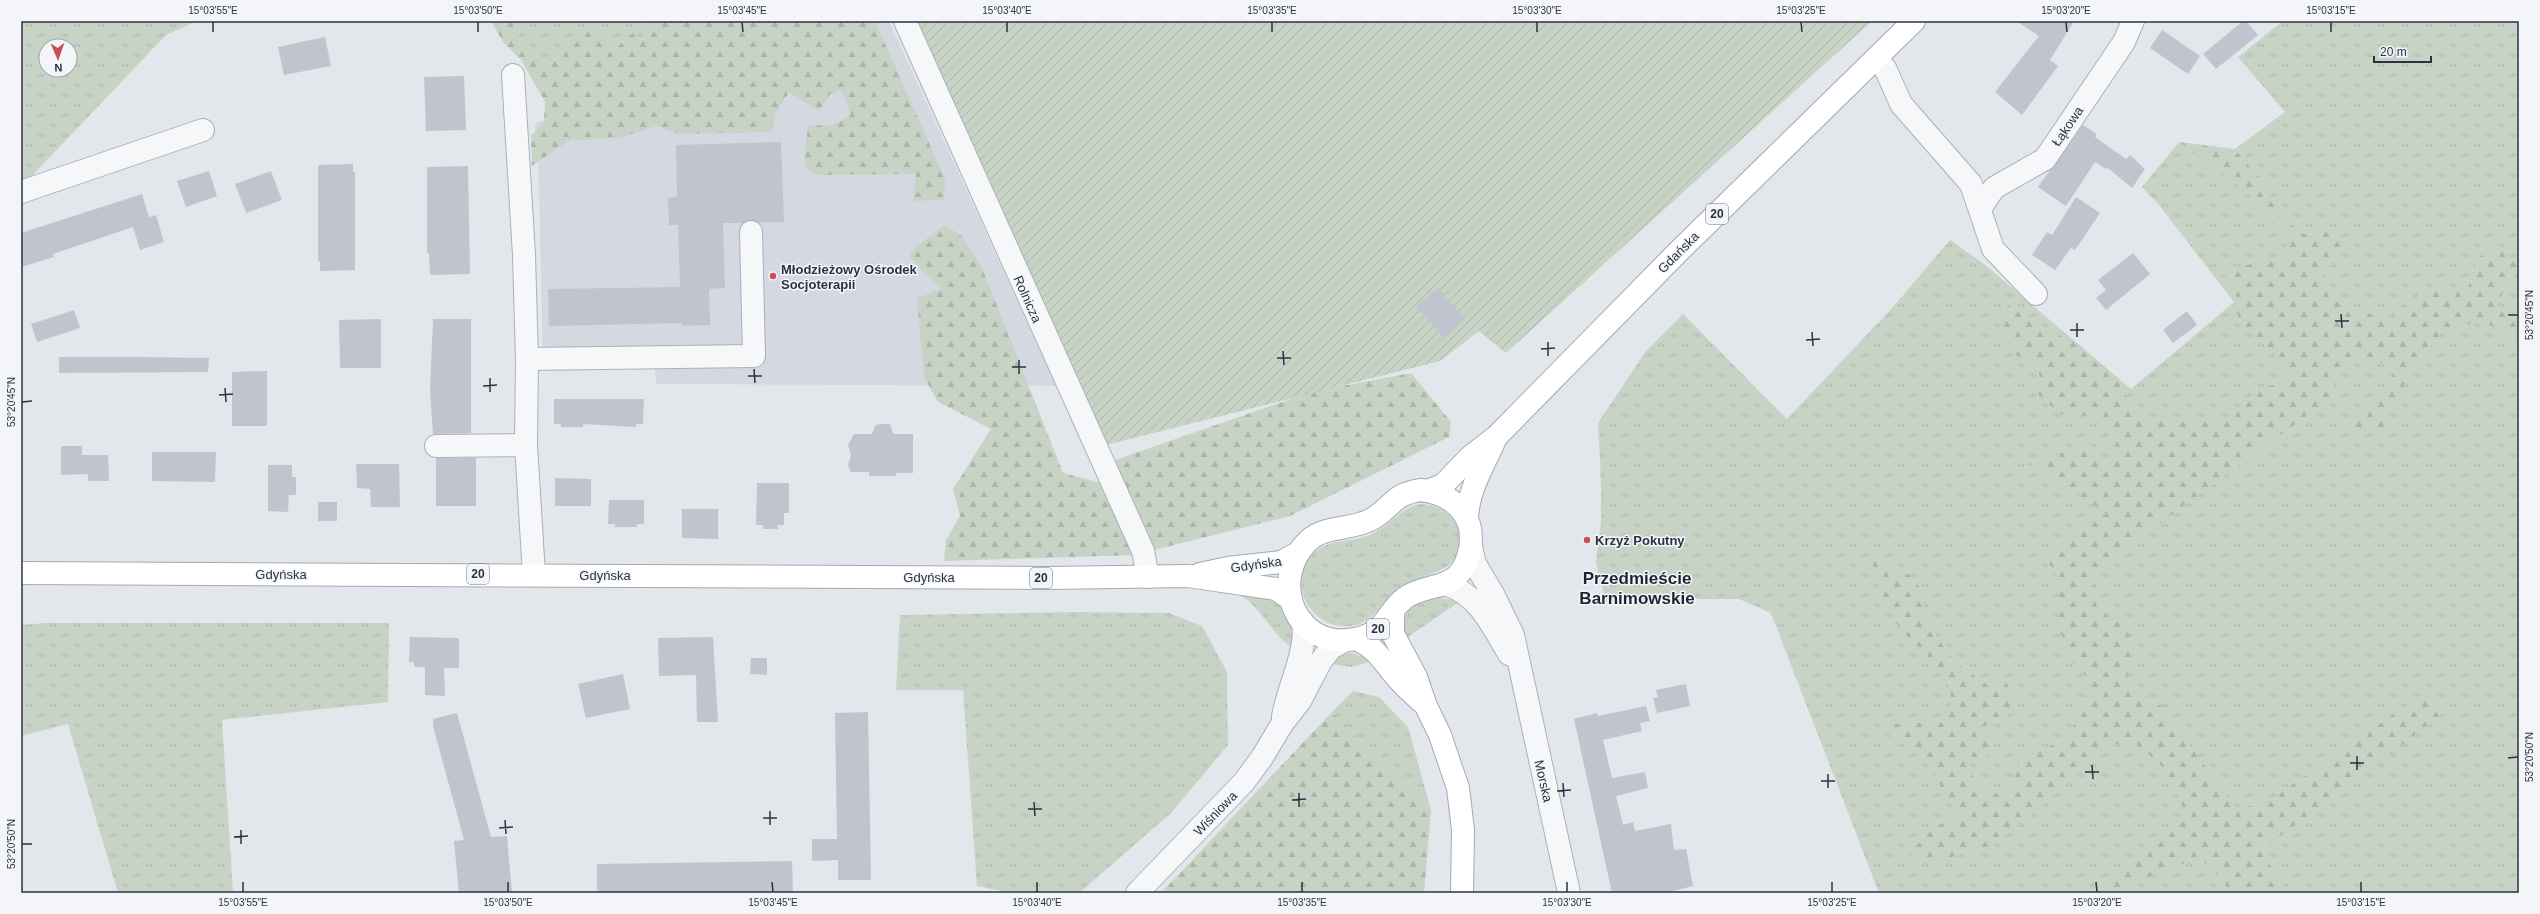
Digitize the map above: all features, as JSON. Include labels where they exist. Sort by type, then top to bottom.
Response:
[{"type":"main road","name":"Gdańska","points":[[1427,491],[1443,485],[1470,457],[1497,436],[1678,252],[1914,21]]},
{"type":"main road","name":"Gdańska","points":[[1467,518],[1471,492],[1484,467],[1497,436]]},
{"type":"main road","name":"20","points":[[1289,598],[1290,572],[1298,553],[1318,534],[1359,525],[1379,515],[1396,498],[1412,492],[1427,491],[1451,499],[1458,505],[1467,518],[1471,546],[1464,568],[1444,584],[1413,593],[1404,599],[1381,627],[1366,636],[1351,640]]},
{"type":"main road","name":"Gdyńska","points":[[1188,576],[1228,568],[1282,562],[1298,553]]},
{"type":"main road","name":"Gdyńska","points":[[21,573],[1188,576],[1276,589],[1289,598]]},
{"type":"main road","points":[[1289,598],[1302,621],[1323,636],[1366,643],[1375,651],[1398,679],[1426,706]]},
{"type":"main road","points":[[1393,612],[1393,634],[1416,677],[1426,706],[1440,735],[1458,788],[1463,830],[1462,893]]},
{"type":"street","name":"Rolnicza","points":[[905,21],[1143,552],[1148,577]]},
{"type":"street","name":"Łąkowa","points":[[1980,209],[1994,188],[2045,159],[2124,42],[2133,21]]},
{"type":"street","points":[[1875,60],[1885,68],[1901,104],[1971,184],[1993,249],[2036,294]]},
{"type":"street","points":[[514,74],[524,254],[527,359],[526,445],[534,575]]},
{"type":"street","points":[[21,192],[204,130]]},
{"type":"street","points":[[527,359],[754,356],[751,232]]},
{"type":"street","points":[[436,446],[526,445]]},
{"type":"street","name":"Morska","points":[[1471,546],[1475,564],[1493,594],[1513,635],[1569,893]]},
{"type":"street","name":"Morska","points":[[1444,584],[1457,587],[1478,604],[1519,668]]},
{"type":"street","name":"Wiśniowa","points":[[1282,724],[1286,696],[1304,640],[1302,621]]},
{"type":"street","name":"Wiśniowa","points":[[1137,893],[1244,782],[1263,756],[1282,724],[1300,701],[1321,661],[1331,648],[1351,640]]},
{"type":"shaded area","name":"Młodzieżowy Ośrodek Socjoterapii","points":[[832,21],[889,21],[1056,386],[656,384],[655,368],[543,370],[539,185],[535,123]]},
{"type":"green space","points":[[21,21],[197,21],[166,35],[29,179],[21,181]]},
{"type":"green space","points":[[491,21],[510,21],[524,47],[537,57],[552,64],[570,42],[589,29],[600,32],[614,50],[632,33],[642,40],[648,21],[875,21],[945,179],[944,200],[913,201],[916,174],[815,175],[804,165],[808,126],[832,125],[851,115],[841,90],[830,94],[819,111],[789,92],[775,114],[772,132],[678,134],[656,126],[619,138],[570,140],[532,166],[531,136],[544,122],[545,102],[521,60],[503,42]]},
{"type":"green space","points":[[510,21],[648,21],[642,40],[632,33],[614,50],[600,32],[570,42],[552,64],[537,57],[524,47]]},
{"type":"green space","points":[[915,21],[1872,21],[1506,353],[1479,331],[1440,361],[1106,445]]},
{"type":"green space","points":[[2283,21],[2519,21],[2519,893],[1879,893],[1771,613],[1739,599],[1686,599],[1643,605],[1606,601],[1596,562],[1601,521],[1598,423],[1646,351],[1683,314],[1787,419],[1893,307],[1950,240],[1984,264],[2131,389],[2234,302],[2159,205],[2142,187],[2179,142],[2235,149],[2285,112],[2238,57]]},
{"type":"green space","points":[[2179,142],[2235,150],[2263,181],[2282,219],[2304,234],[2336,228],[2342,251],[2320,279],[2352,307],[2387,322],[2420,292],[2468,288],[2478,257],[2500,246],[2519,268],[2495,305],[2519,317],[2519,330],[2514,338],[2484,322],[2458,325],[2440,334],[2405,383],[2383,427],[2347,432],[2371,406],[2400,365],[2370,362],[2349,357],[2337,377],[2331,398],[2092,573],[2097,608],[2121,624],[2130,637],[2131,644],[2127,682],[2160,705],[2236,809],[2266,803],[2427,691],[2443,712],[2372,769],[2261,850],[2288,893],[2231,893],[2217,874],[2199,858],[2135,882],[2123,893],[2089,893],[2123,865],[2164,839],[2185,815],[2172,781],[2153,757],[2133,742],[2103,746],[2047,801],[1992,846],[1929,863],[1909,854],[1933,827],[1958,818],[1952,801],[1941,787],[1929,762],[1884,731],[1886,724],[1943,722],[1950,707],[1951,694],[1947,682],[1940,670],[1901,629],[1891,613],[1882,592],[1870,552],[1909,575],[1926,594],[1922,616],[1954,661],[1989,686],[2006,682],[2016,705],[2001,723],[1983,726],[1996,750],[1979,760],[1962,752],[1976,783],[1993,795],[2009,787],[2023,759],[2064,739],[2076,722],[2092,682],[2070,660],[2060,631],[2058,579],[2047,559],[2074,528],[2107,514],[2048,473],[2028,464],[2090,444],[2103,476],[2120,454],[2112,437],[2089,416],[2059,414],[2043,398],[2028,389],[2041,378],[2033,365],[2016,355],[1998,320],[2008,305],[2036,324],[2080,345],[2121,382],[2135,418],[2232,417],[2259,387],[2288,383],[2273,351],[2242,327],[2234,304],[2238,299],[2222,270],[2285,257],[2287,238],[2249,194]]},
{"type":"green space","points":[[945,225],[963,237],[982,268],[1063,473],[1097,482],[1118,459],[1311,392],[1411,373],[1451,422],[1449,437],[1290,516],[1134,555],[944,561],[946,540],[960,516],[953,489],[991,429],[938,402],[924,377],[917,298],[941,289],[909,257],[914,248]]},
{"type":"green space","points":[[1421,504],[1446,512],[1456,524],[1461,540],[1459,552],[1454,561],[1444,568],[1409,583],[1399,589],[1374,614],[1356,625],[1341,626],[1328,622],[1317,615],[1308,605],[1302,593],[1301,580],[1304,566],[1313,554],[1326,545],[1370,535],[1407,509]]},
{"type":"green space","points":[[1259,591],[1282,604],[1292,629],[1293,648],[1278,635],[1252,604],[1236,593]]},
{"type":"green space","points":[[1437,597],[1459,602],[1402,641],[1404,622],[1409,610],[1419,603]]},
{"type":"green space","points":[[1073,612],[1169,613],[1202,626],[1227,672],[1228,745],[1171,813],[1079,893],[1012,893],[977,886],[963,690],[896,690],[900,615]]},
{"type":"green space","points":[[45,623],[389,623],[388,702],[222,720],[233,893],[118,893],[68,724],[21,736],[21,625]]},
{"type":"green space","points":[[1343,653],[1353,653],[1371,661],[1352,667],[1330,664],[1333,657]]},
{"type":"green space","points":[[1353,691],[1379,697],[1408,727],[1431,810],[1332,712]]},
{"type":"green space","points":[[1332,712],[1431,810],[1424,893],[1161,893]]},
{"type":"building","points":[[2016,21],[2074,21],[2050,60],[2058,66],[2022,115],[1995,92],[2039,36]]},
{"type":"building","points":[[2243,21],[2246,21],[2258,35],[2216,69],[2203,54]]},
{"type":"building","points":[[2162,30],[2200,56],[2188,74],[2150,48]]},
{"type":"building","points":[[325,37],[331,66],[284,75],[278,47]]},
{"type":"building","points":[[464,76],[466,130],[426,131],[424,77]]},
{"type":"building","points":[[2083,125],[2097,134],[2095,137],[2126,159],[2130,155],[2145,169],[2132,188],[2108,168],[2106,169],[2095,162],[2066,206],[2038,187]]},
{"type":"building","points":[[781,142],[784,222],[758,222],[750,220],[743,223],[723,223],[725,288],[709,289],[710,325],[682,326],[682,323],[549,326],[548,289],[680,287],[678,225],[669,225],[668,198],[677,197],[676,145]]},
{"type":"building","points":[[353,164],[353,172],[355,172],[355,270],[320,271],[320,261],[318,261],[318,165]]},
{"type":"building","points":[[468,166],[470,274],[430,275],[429,253],[427,253],[427,167]]},
{"type":"building","points":[[209,171],[217,196],[186,207],[177,181]]},
{"type":"building","points":[[271,171],[282,200],[246,213],[235,184]]},
{"type":"building","points":[[142,194],[149,217],[156,215],[164,242],[140,250],[133,227],[53,254],[54,257],[21,267],[21,233]]},
{"type":"building","points":[[2076,197],[2100,213],[2075,250],[2071,248],[2055,270],[2032,255],[2047,232],[2052,235]]},
{"type":"building","points":[[2133,253],[2150,274],[2106,310],[2096,298],[2106,290],[2098,280]]},
{"type":"building","points":[[1438,288],[1465,319],[1444,338],[1416,307]]},
{"type":"building","points":[[74,310],[80,328],[37,342],[31,324]]},
{"type":"building","points":[[2187,311],[2197,325],[2173,343],[2163,330]]},
{"type":"building","points":[[381,319],[381,368],[340,368],[339,320]]},
{"type":"building","points":[[433,319],[471,319],[471,433],[433,434],[430,390]]},
{"type":"building","points":[[59,357],[209,358],[208,372],[59,373]]},
{"type":"building","points":[[267,371],[267,426],[232,426],[232,372]]},
{"type":"building","points":[[554,399],[644,399],[643,424],[636,424],[636,427],[583,424],[583,427],[561,427],[561,424],[554,424]]},
{"type":"building","points":[[879,424],[890,424],[893,434],[913,434],[913,473],[896,473],[896,476],[869,476],[869,472],[851,472],[848,465],[851,455],[848,445],[854,434],[872,434],[875,426]]},
{"type":"building","points":[[61,446],[82,446],[82,455],[108,455],[109,481],[88,481],[88,474],[61,475]]},
{"type":"building","points":[[152,452],[216,452],[215,482],[152,481]]},
{"type":"building","points":[[436,458],[476,458],[476,506],[436,506]]},
{"type":"building","points":[[356,464],[399,464],[400,507],[371,507],[370,489],[357,488]]},
{"type":"building","points":[[268,465],[292,465],[292,477],[296,477],[296,495],[289,495],[288,512],[268,511]]},
{"type":"building","points":[[555,478],[591,479],[591,506],[555,506]]},
{"type":"building","points":[[757,483],[789,483],[789,513],[784,513],[784,525],[777,525],[778,529],[763,529],[763,525],[756,525]]},
{"type":"building","points":[[609,500],[644,500],[644,524],[637,524],[637,527],[615,527],[615,524],[608,524]]},
{"type":"building","points":[[318,502],[337,502],[337,521],[318,521]]},
{"type":"building","points":[[682,509],[718,509],[718,539],[682,538]]},
{"type":"building","points":[[410,637],[459,638],[459,668],[444,668],[445,696],[425,695],[425,667],[414,667],[414,662],[409,662]]},
{"type":"building","points":[[713,637],[718,722],[697,722],[696,675],[659,676],[658,638]]},
{"type":"building","points":[[751,658],[767,658],[767,675],[750,674]]},
{"type":"building","points":[[623,674],[630,709],[586,718],[578,684]]},
{"type":"building","points":[[1686,684],[1690,706],[1657,713],[1653,698],[1658,697],[1656,690]]},
{"type":"building","points":[[1646,706],[1650,721],[1640,723],[1642,731],[1603,740],[1612,778],[1645,772],[1648,788],[1616,796],[1623,825],[1633,822],[1635,831],[1671,824],[1674,850],[1686,849],[1693,886],[1665,893],[1612,893],[1574,719],[1597,713],[1598,716]]},
{"type":"building","points":[[868,712],[871,880],[838,880],[838,860],[812,861],[812,839],[837,839],[835,713]]},
{"type":"building","points":[[457,713],[491,837],[507,836],[512,893],[459,893],[454,841],[464,840],[433,726],[433,719]]},
{"type":"building","points":[[792,861],[793,893],[597,893],[597,864]]},
{"type":"place","name":"Młodzieżowy Ośrodek Socjoterapii","points":[[773,276]]},
{"type":"place","name":"Krzyż Pokutny","points":[[1587,540]]},
{"type":"district","name":"Przedmieście Barnimowskie","points":[[1637,588]]}]
